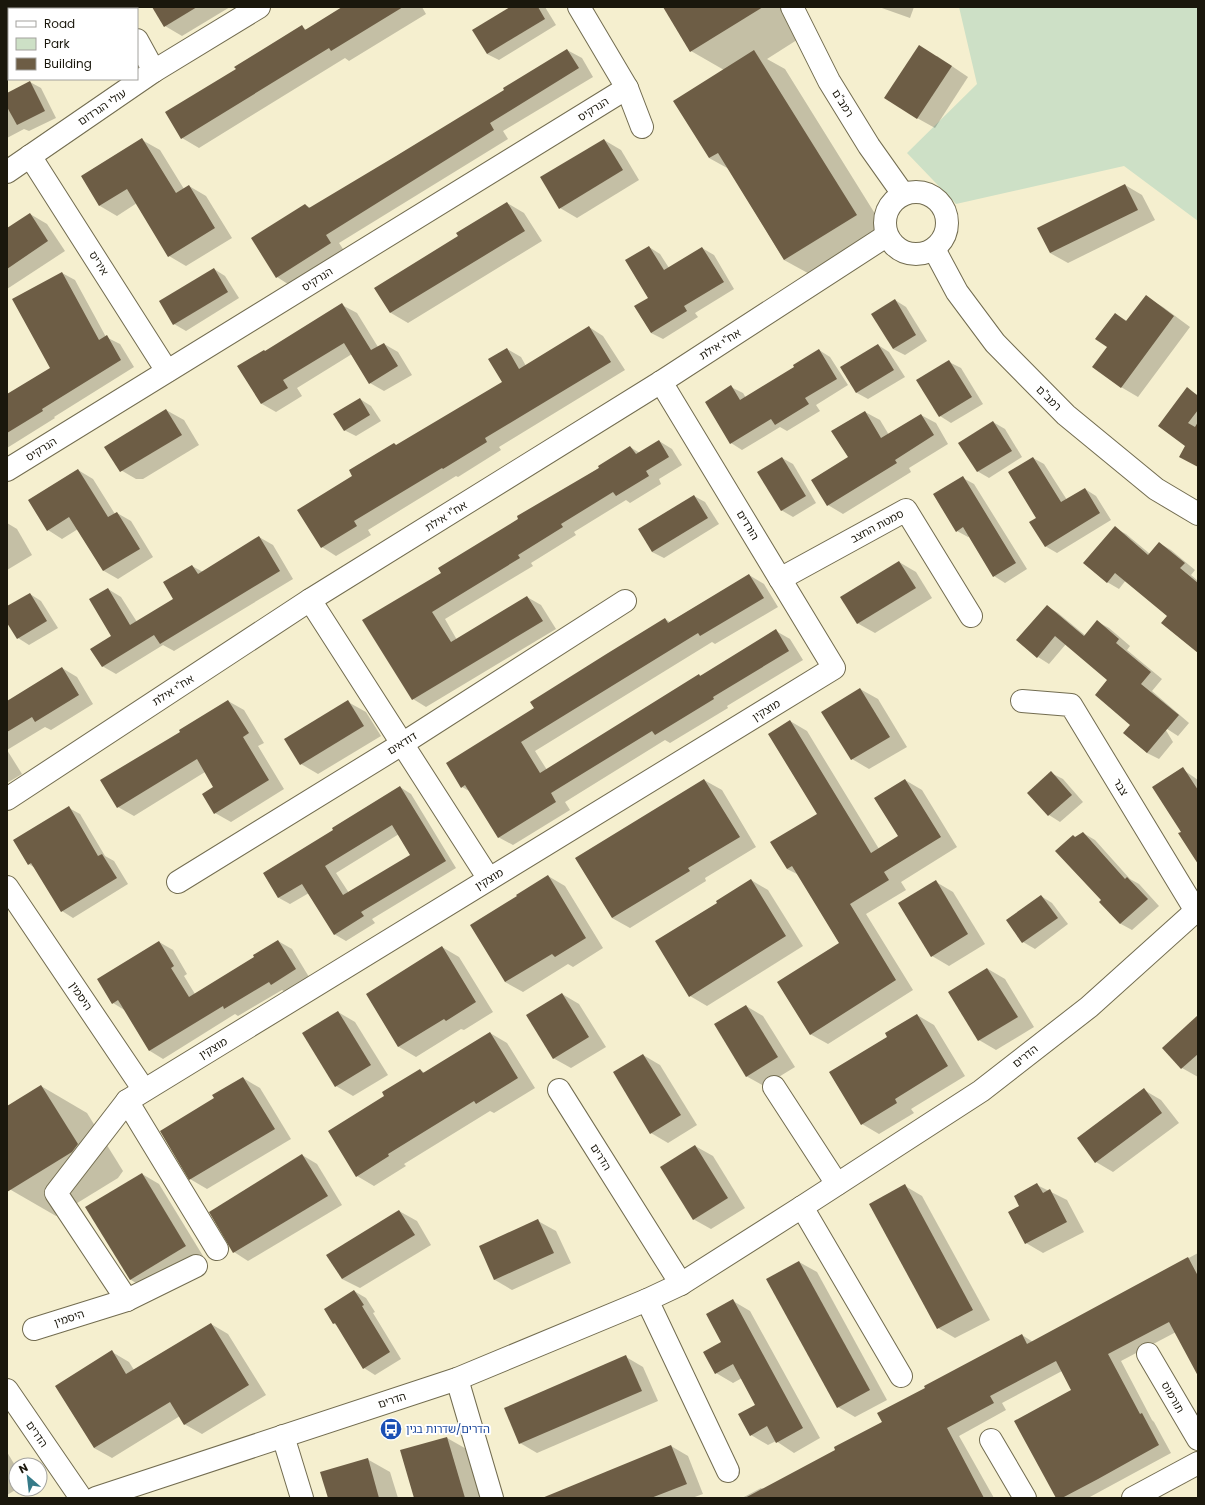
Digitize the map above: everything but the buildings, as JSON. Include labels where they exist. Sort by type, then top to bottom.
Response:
[{"type":"street","name":"עולי הגרדום","points":[[7,172],[154,71],[259,7]]},
{"type":"street","points":[[579,7],[627,88],[642,127]]},
{"type":"street","name":"רמב\"ם","points":[[792,7],[829,81],[869,146],[903,194]]},
{"type":"street","points":[[138,42],[154,71]]},
{"type":"street","name":"הנרקיס","points":[[7,470],[627,88]]},
{"type":"street","name":"איריס","points":[[30,156],[167,371]]},
{"type":"street","points":[[918,191],[928,194],[938,200],[948,220],[942,241],[934,249],[923,254],[912,254],[901,251],[892,245],[886,236],[884,220],[887,209],[894,200],[903,194],[918,191]]},
{"type":"street","name":"אח\"י אילת","points":[[7,799],[310,600],[661,382],[886,236]]},
{"type":"street","name":"רמב\"ם","points":[[934,249],[958,292],[994,343],[1066,415],[1156,489],[1198,514]]},
{"type":"street","name":"הורדים","points":[[661,382],[834,668]]},
{"type":"street","name":"סמטת החצב","points":[[780,579],[906,510],[972,616]]},
{"type":"street","points":[[310,600],[489,879]]},
{"type":"street","name":"דודאים","points":[[178,882],[402,744],[625,601]]},
{"type":"street","name":"מוצקין","points":[[135,1096],[834,668]]},
{"type":"street","name":"צבר","points":[[1022,701],[1071,706],[1197,910]]},
{"type":"street","name":"היסמין","points":[[7,887],[135,1096],[217,1249]]},
{"type":"street","name":"הדרים","points":[[96,1498],[456,1379],[647,1300],[681,1284],[980,1091],[1089,1007],[1197,910]]},
{"type":"street","points":[[774,1086],[838,1184]]},
{"type":"street","name":"הדרים","points":[[560,1090],[681,1284]]},
{"type":"street","points":[[126,1300],[56,1193],[135,1096]]},
{"type":"street","points":[[802,1207],[901,1376]]},
{"type":"street","name":"היסמין","points":[[34,1329],[126,1300],[196,1266]]},
{"type":"street","points":[[647,1300],[728,1472]]},
{"type":"street","name":"תורמוס","points":[[1148,1354],[1198,1439]]},
{"type":"street","points":[[456,1379],[492,1498]]},
{"type":"street","name":"הדרים","points":[[7,1390],[81,1498]]},
{"type":"street","points":[[283,1436],[302,1498]]},
{"type":"street","points":[[991,1440],[1025,1498]]},
{"type":"street","points":[[1134,1498],[1198,1463]]},
{"type":"green space","points":[[959,7],[1198,7],[1198,221],[1124,166],[956,204],[907,153],[977,84]]},
{"type":"place","name":"הדרים/שדרות בגין","points":[[391,1429]]}]
